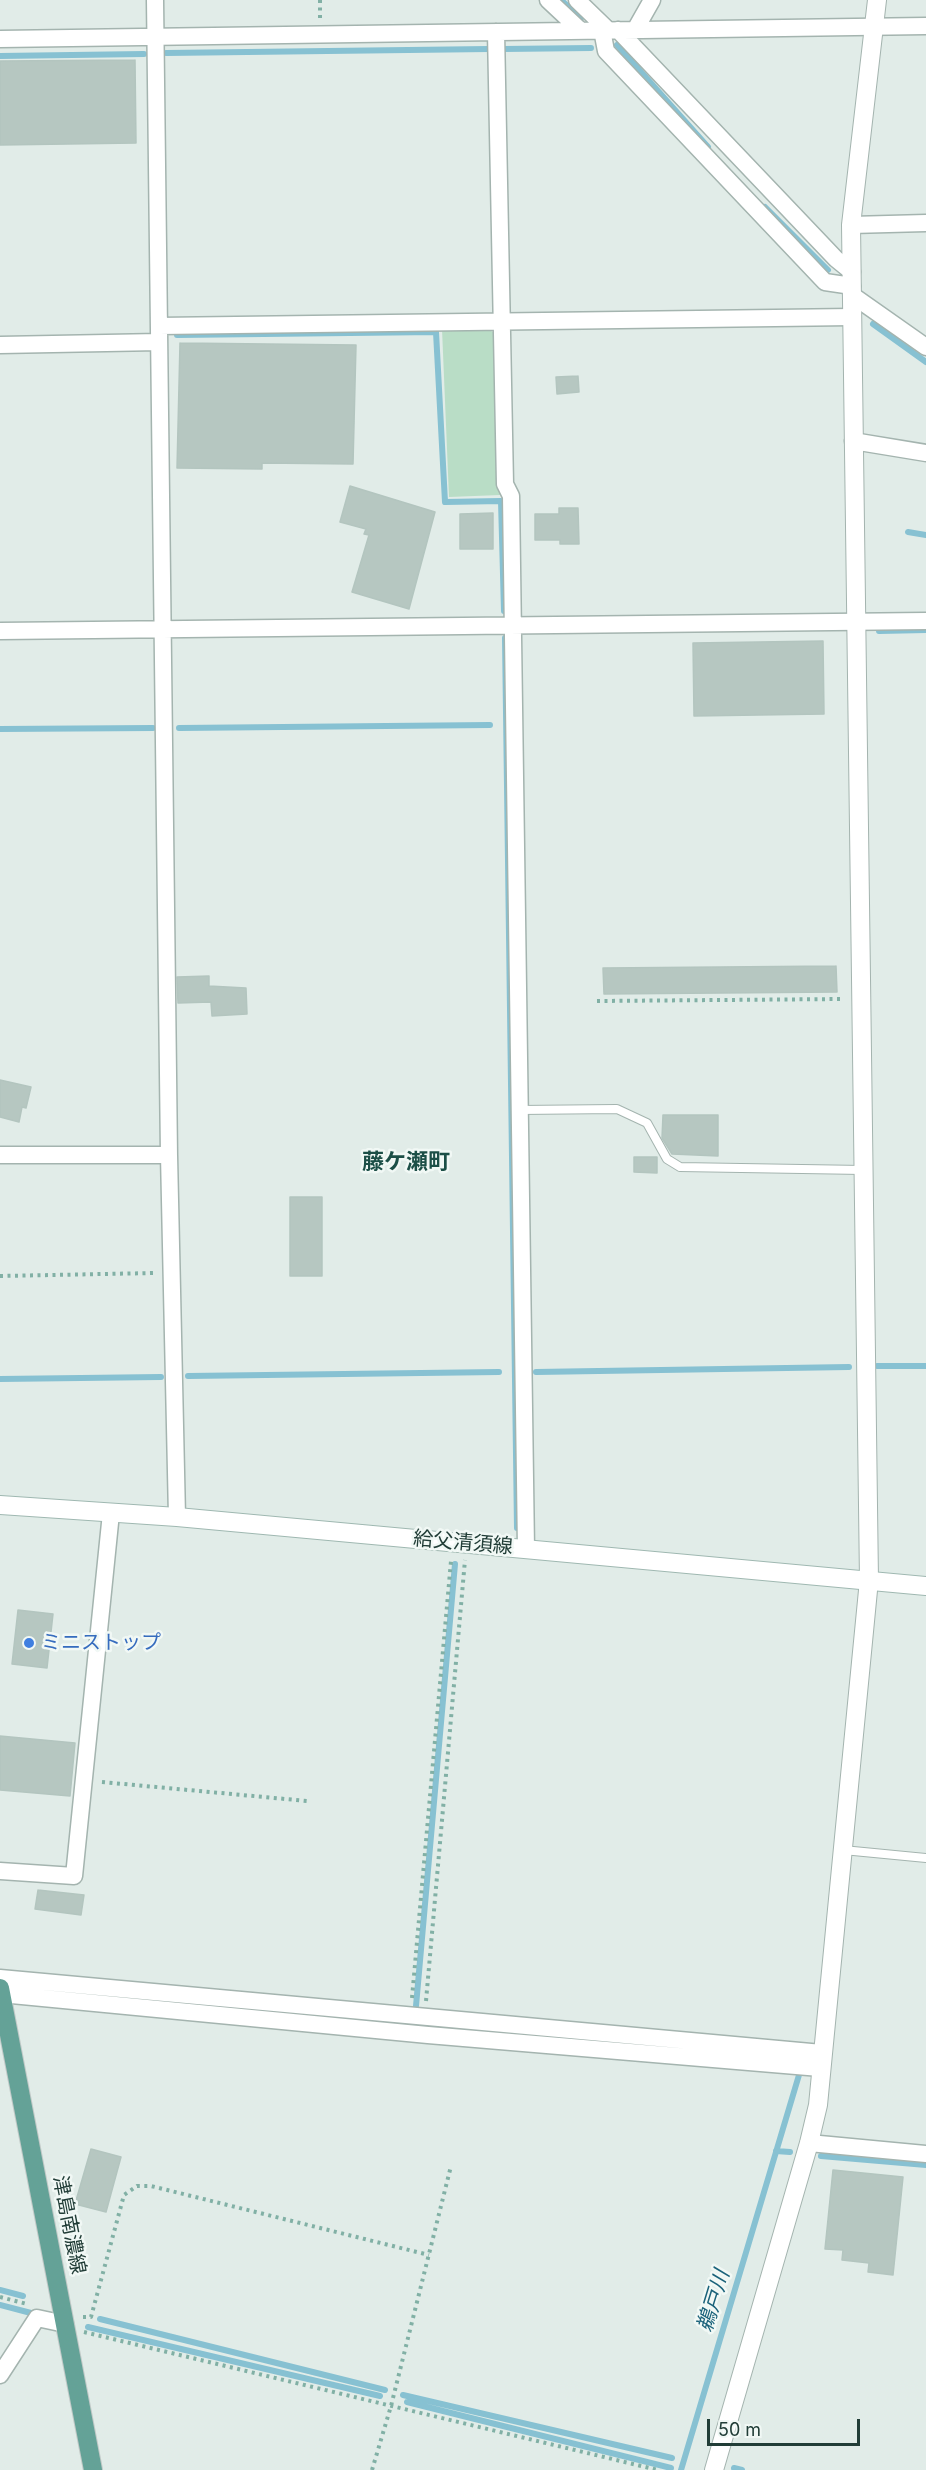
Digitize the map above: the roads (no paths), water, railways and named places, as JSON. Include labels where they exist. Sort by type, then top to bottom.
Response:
[{"type":"main road","name":"津島南濃線","points":[[0,1988],[93,2470]]},
{"type":"street","points":[[155,0],[177,1517]]},
{"type":"street","points":[[548,0],[580,30]]},
{"type":"street","points":[[577,0],[836,260],[852,284],[926,347]]},
{"type":"street","points":[[635,30],[652,0]]},
{"type":"street","points":[[714,2470],[818,2105],[869,1580],[851,225],[877,0]]},
{"type":"street","points":[[0,39],[926,26]]},
{"type":"street","points":[[609,30],[606,51],[825,282],[852,284]]},
{"type":"street","points":[[496,32],[505,484],[511,496],[514,624],[526,1549]]},
{"type":"street","points":[[851,225],[926,223]]},
{"type":"street","points":[[0,345],[159,334],[503,322],[852,317]]},
{"type":"street","points":[[853,441],[926,453]]},
{"type":"street","points":[[0,631],[926,621]]},
{"type":"street","points":[[0,1155],[170,1155]]},
{"type":"street","name":"給父清須線","points":[[0,1505],[177,1517],[926,1586]]},
{"type":"street","points":[[0,1871],[74,1876],[111,1513]]},
{"type":"street","points":[[0,1988],[421,2016],[821,2061]]},
{"type":"street","points":[[0,1988],[428,2035],[821,2061]]},
{"type":"street","points":[[421,2016],[428,2035]]},
{"type":"street","points":[[809,2143],[926,2154]]},
{"type":"street","points":[[0,2374],[37,2318],[65,2324]]},
{"type":"lane","points":[[519,1110],[617,1109],[647,1123],[667,1159],[680,1167],[863,1170]]},
{"type":"lane","points":[[842,1850],[926,1858]]},
{"type":"waterway","points":[[561,0],[581,18]]},
{"type":"waterway","points":[[617,45],[708,147]]},
{"type":"waterway","points":[[503,49],[591,48]]},
{"type":"waterway","points":[[166,53],[489,49]]},
{"type":"waterway","points":[[0,56],[144,54]]},
{"type":"waterway","points":[[765,207],[828,270]]},
{"type":"waterway","points":[[873,324],[926,362]]},
{"type":"waterway","points":[[177,335],[436,332],[445,502],[501,501],[504,611]]},
{"type":"waterway","points":[[908,532],[926,535]]},
{"type":"waterway","points":[[879,631],[926,630]]},
{"type":"waterway","points":[[505,638],[517,1528]]},
{"type":"waterway","points":[[179,728],[490,725]]},
{"type":"waterway","points":[[0,729],[153,728]]},
{"type":"waterway","points":[[877,1366],[926,1366]]},
{"type":"waterway","points":[[536,1372],[849,1367]]},
{"type":"waterway","points":[[188,1376],[499,1372]]},
{"type":"waterway","points":[[0,1379],[161,1377]]},
{"type":"waterway","points":[[416,2006],[455,1564]]},
{"type":"waterway","points":[[134,1999],[418,2025]]},
{"type":"waterway","points":[[438,2027],[556,2038]]},
{"type":"waterway","name":"鵜戸川","points":[[681,2470],[799,2075]]},
{"type":"waterway","points":[[776,2151],[790,2152]]},
{"type":"waterway","points":[[821,2156],[926,2165]]},
{"type":"waterway","points":[[0,2290],[23,2296]]},
{"type":"waterway","points":[[0,2305],[31,2313]]},
{"type":"waterway","points":[[100,2319],[385,2390]]},
{"type":"waterway","points":[[88,2327],[380,2396]]},
{"type":"waterway","points":[[403,2395],[672,2458]]},
{"type":"waterway","points":[[407,2402],[671,2468]]},
{"type":"waterway","points":[[734,2468],[742,2470]]},
{"type":"place","name":"ミニストップ","points":[[29,1643]]},
{"type":"district","name":"藤ケ瀬町","points":[[406,1162]]}]
